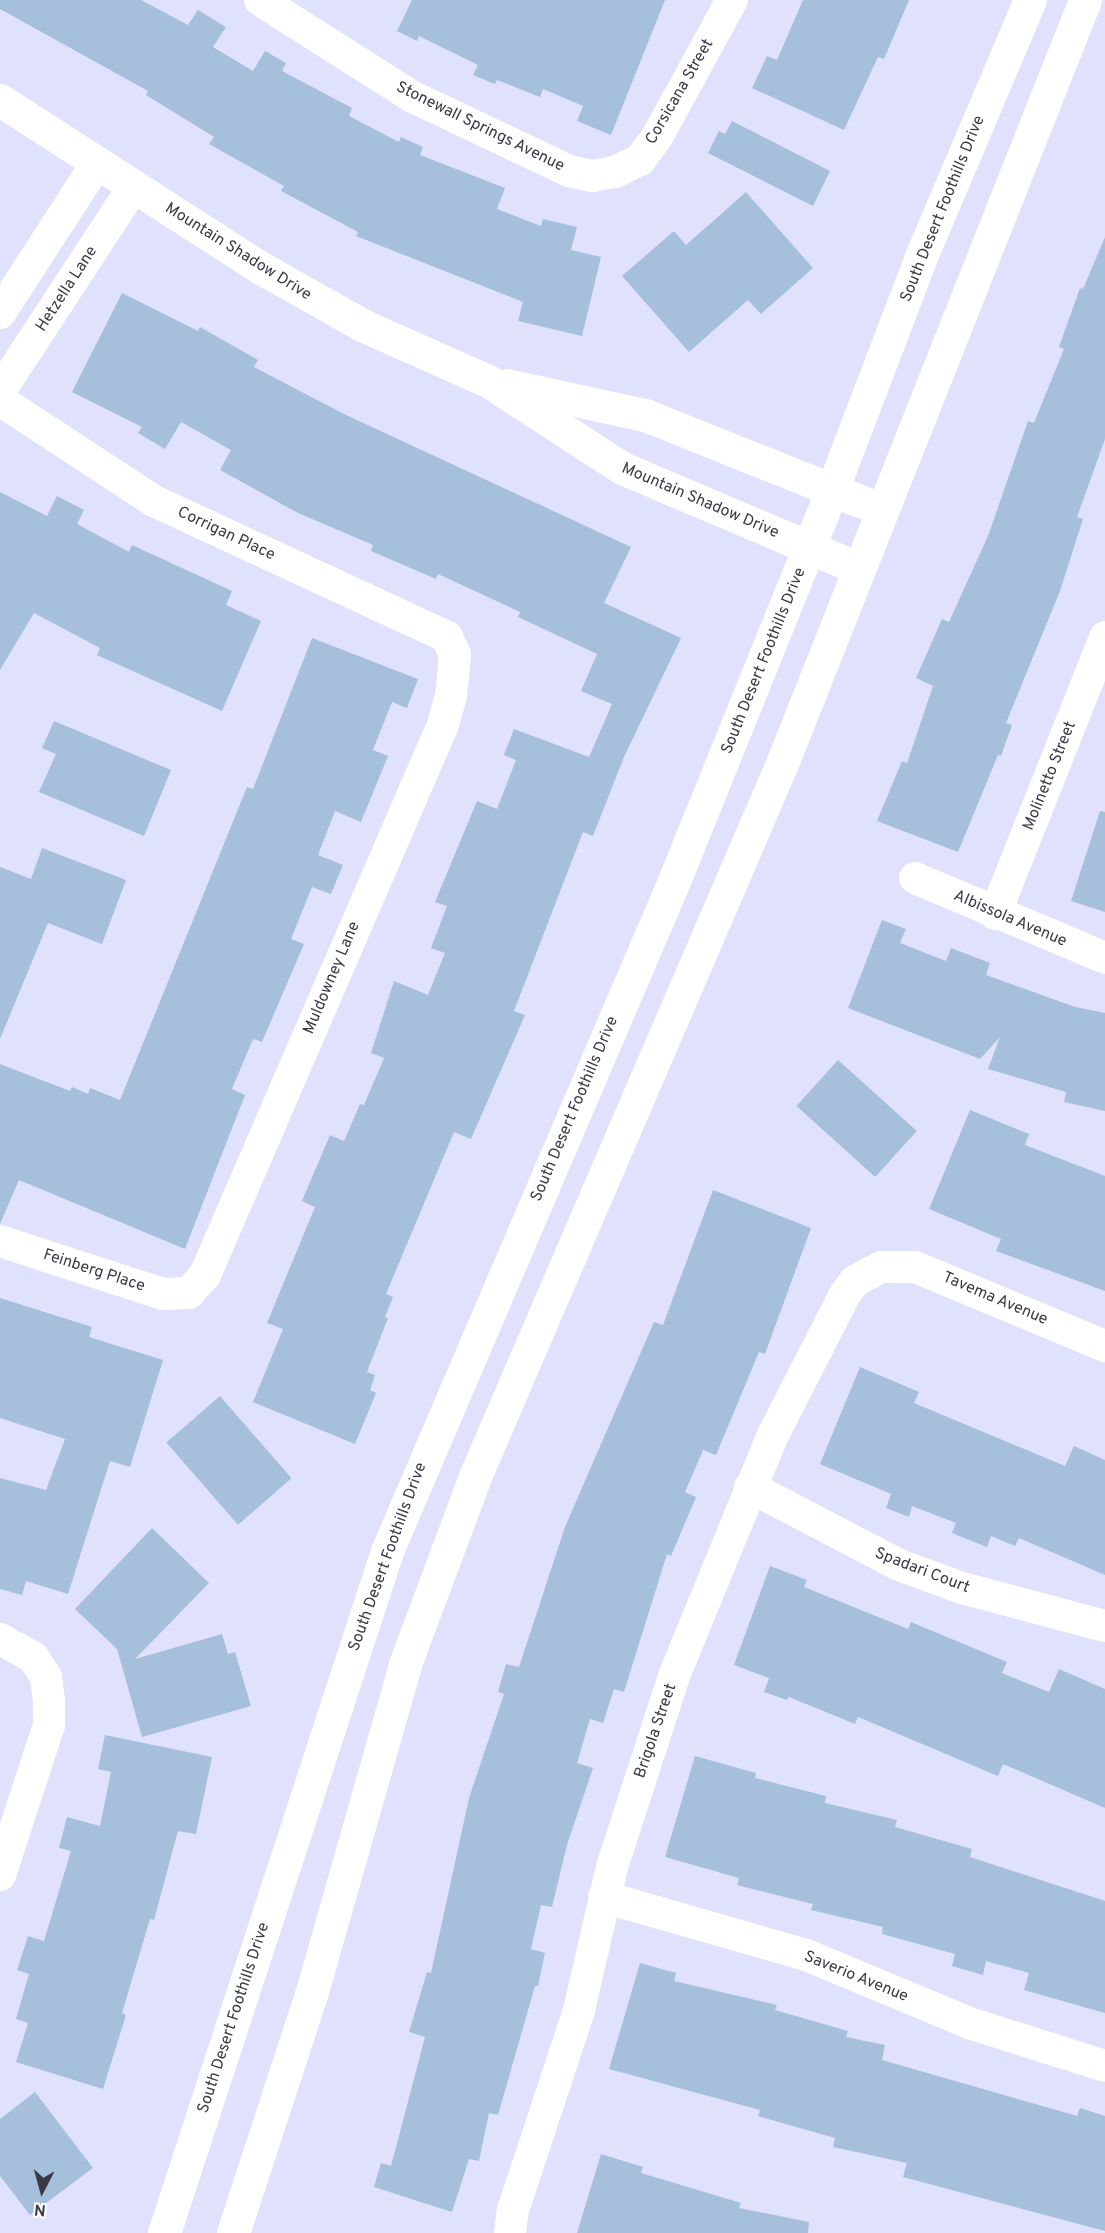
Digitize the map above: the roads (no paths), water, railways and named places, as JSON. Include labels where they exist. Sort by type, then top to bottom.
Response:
[{"type":"main road","name":"South Desert Foothills Drive","points":[[164,2233],[387,1551],[674,881],[832,490],[920,259],[1030,0]]},
{"type":"main road","points":[[233,2233],[311,1995],[405,1664],[476,1474],[707,944],[1085,0]]},
{"type":"main road","name":"Mountain Shadow Drive","points":[[0,100],[314,299],[372,330],[488,381],[622,468],[858,568]]},
{"type":"main road","name":"Mountain Shadow Drive","points":[[488,381],[645,415],[882,510]]},
{"type":"street","name":"Stonewall Springs Avenue","points":[[260,0],[411,96],[569,171],[592,176],[615,172]]},
{"type":"street","name":"Corsicana Street","points":[[615,172],[640,160],[657,136],[732,0]]},
{"type":"street","points":[[0,313],[97,163]]},
{"type":"street","name":"Hetzella Lane","points":[[0,391],[134,186]]},
{"type":"street","name":"Corrigan Place","points":[[0,400],[152,500],[447,637],[455,655]]},
{"type":"street","name":"Molinetto Street","points":[[995,914],[1105,637]]},
{"type":"street","name":"Muldowney Lane","points":[[189,1293],[205,1275],[442,727],[451,696],[455,655]]},
{"type":"street","name":"Albissola Avenue","points":[[915,878],[995,914],[1105,958]]},
{"type":"street","name":"Feinberg Place","points":[[0,1241],[163,1294],[189,1293]]},
{"type":"street","name":"Tavema Avenue","points":[[881,1267],[898,1265],[931,1272],[1105,1346]]},
{"type":"street","name":"Brigola Street","points":[[510,2233],[513,2210],[579,2010],[604,1897],[675,1676],[750,1487],[800,1379],[845,1294],[855,1281],[881,1267]]},
{"type":"street","name":"Spadari Court","points":[[750,1487],[899,1565],[962,1588],[1105,1626]]},
{"type":"street","points":[[0,1639],[33,1657],[46,1677],[49,1725],[0,1875]]},
{"type":"street","name":"Saverio Avenue","points":[[604,1897],[806,1955],[972,2024],[1105,2066]]}]
